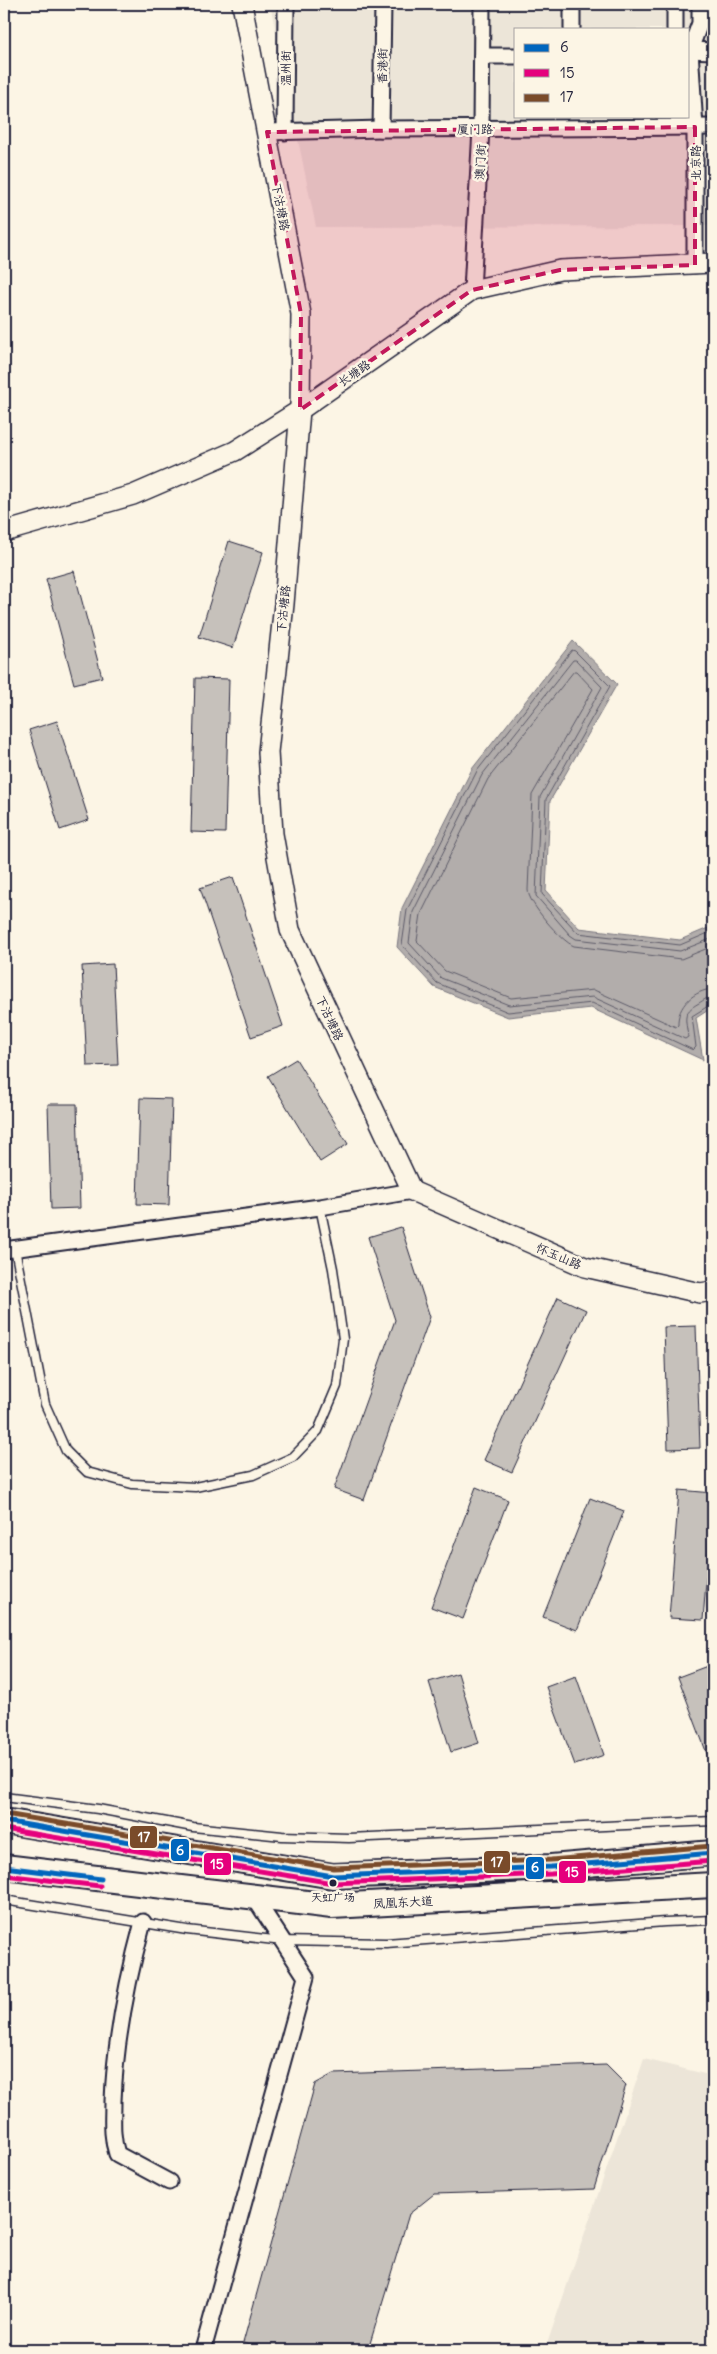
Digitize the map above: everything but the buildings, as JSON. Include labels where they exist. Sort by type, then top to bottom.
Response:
[{"type":"main road","points":[[4,1821],[333,1876],[551,1867],[713,1853]]},
{"type":"main road","name":"凤凰东大道","points":[[4,1867],[332,1906],[713,1885]]},
{"type":"street","name":"下沽塘路","points":[[242,4],[276,132],[301,314],[300,410],[284,604],[268,752],[273,834],[290,930],[412,1192]]},
{"type":"street","name":"温州街","points":[[276,132],[286,4]]},
{"type":"street","name":"香港街","points":[[381,129],[383,4]]},
{"type":"street","name":"澳门街","points":[[472,290],[481,129],[482,4]]},
{"type":"street","points":[[572,4],[572,28]]},
{"type":"street","points":[[675,4],[675,28]]},
{"type":"street","name":"北京路","points":[[690,48],[700,23],[700,4]]},
{"type":"street","points":[[690,50],[713,50]]},
{"type":"street","points":[[482,56],[514,56]]},
{"type":"street","name":"北京路","points":[[690,63],[704,264]]},
{"type":"street","name":"厦门路","points":[[276,132],[481,129],[568,122],[713,127]]},
{"type":"street","name":"长塘路","points":[[4,532],[132,495],[235,451],[300,410],[472,290],[560,270],[704,264]]},
{"type":"street","points":[[9,1250],[320,1208],[412,1192]]},
{"type":"street","name":"怀玉山路","points":[[412,1192],[585,1267],[700,1293],[713,1291]]},
{"type":"street","points":[[204,2350],[306,1977],[254,1897]]},
{"type":"street","points":[[143,1922],[132,1965],[116,2061],[112,2139],[117,2154],[169,2182]]},
{"type":"lane","points":[[9,1250],[45,1404],[66,1451],[87,1472],[132,1484],[195,1487],[253,1475],[293,1458],[318,1432],[337,1386],[343,1340],[333,1269],[320,1208]]},
{"type":"lane","points":[[4,1797],[98,1809],[193,1827],[282,1836],[349,1838],[713,1821]]},
{"type":"lane","points":[[4,1900],[187,1930],[283,1941],[386,1943],[713,1920]]},
{"type":"highlighted area","points":[[695,127],[695,265],[560,270],[472,290],[300,410],[301,314],[267,132]]},
{"type":"shaded area","points":[[270,4],[713,4],[713,226],[316,227]]},
{"type":"shaded area","points":[[644,2059],[713,2076],[713,2350],[545,2350]]},
{"type":"water","points":[[573,641],[617,684],[550,801],[546,891],[579,928],[680,940],[713,926],[713,1007],[696,1018],[703,1060],[591,1008],[508,1017],[434,987],[397,947],[402,908],[472,769]]},
{"type":"transit line","name":"17","points":[[5,1814],[333,1868],[551,1860],[712,1846]]},
{"type":"transit line","name":"6","points":[[4,1821],[333,1876],[551,1867],[713,1853]]},
{"type":"transit line","name":"15","points":[[4,1829],[333,1883],[551,1874],[713,1861]]},
{"type":"transit line","name":"6","points":[[4,1867],[101,1879]]},
{"type":"transit line","name":"15","points":[[4,1875],[100,1886]]},
{"type":"place","name":"天虹广场","points":[[333,1883]]}]
